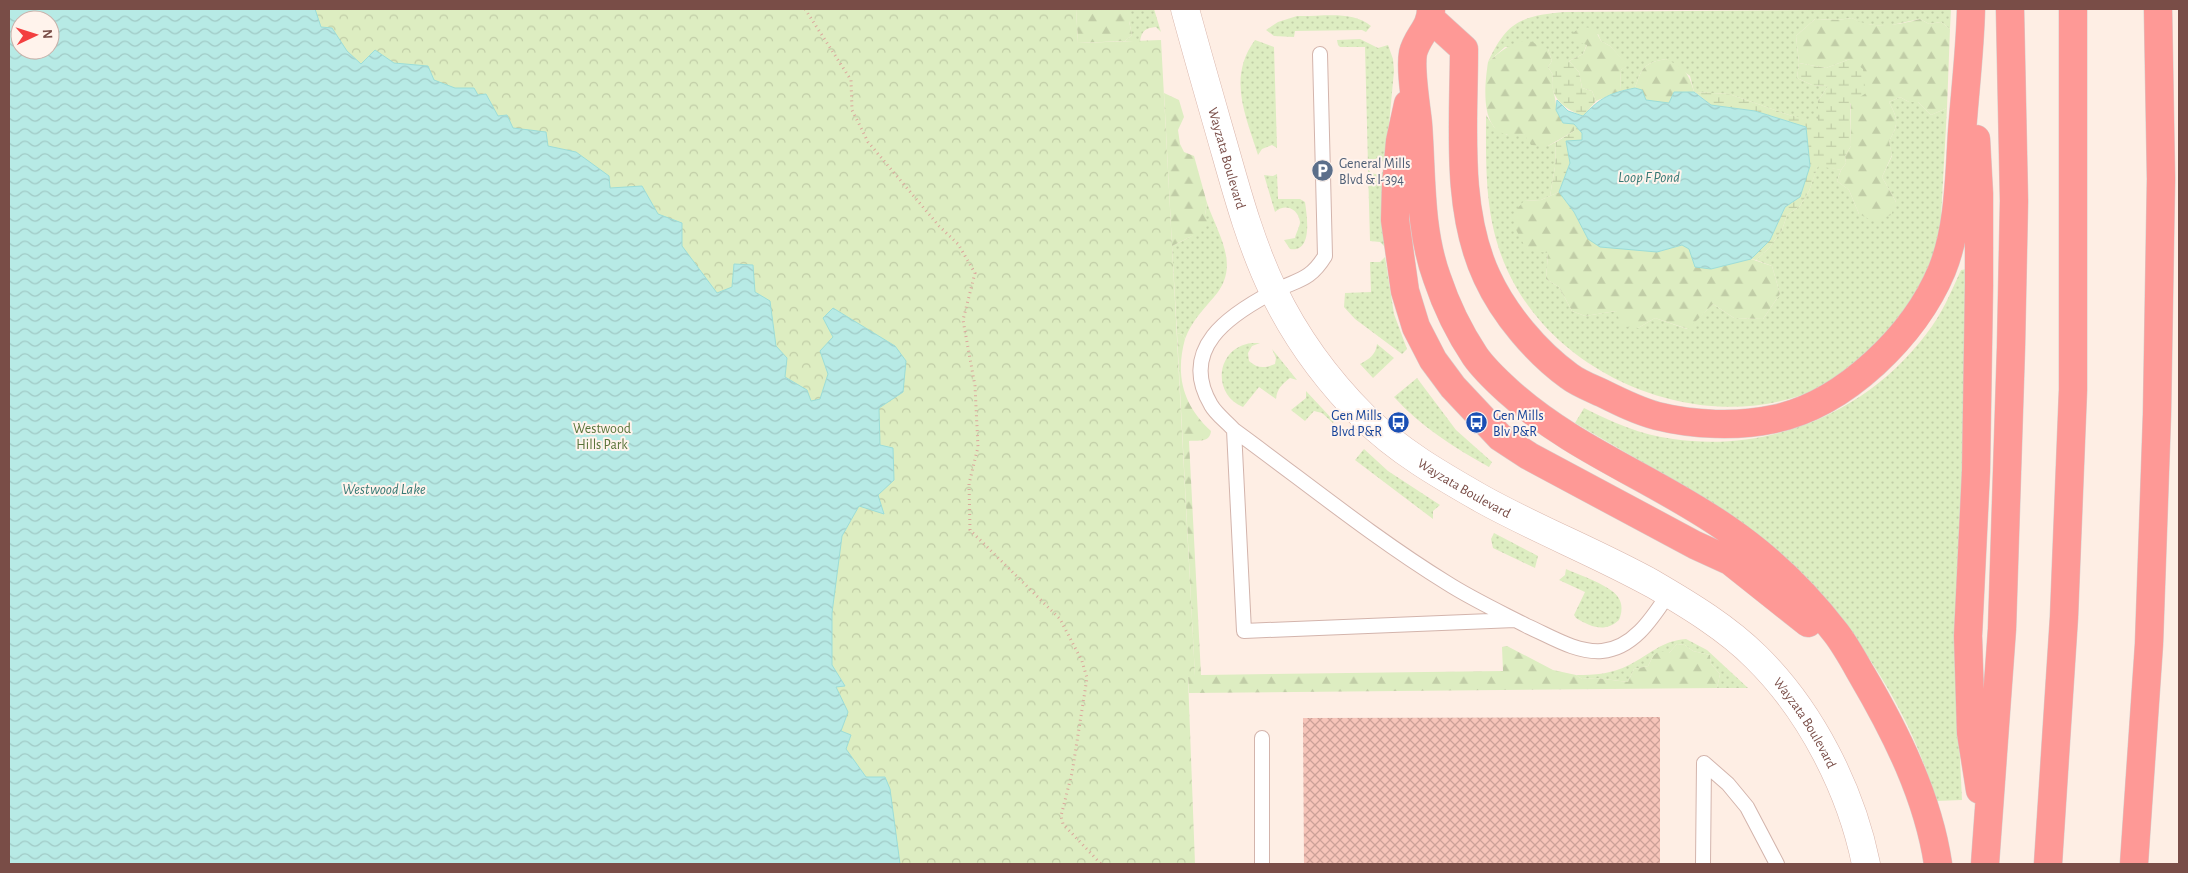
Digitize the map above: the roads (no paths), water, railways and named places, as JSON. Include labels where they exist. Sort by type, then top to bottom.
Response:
[{"type":"highway","points":[[1938,864],[1927,820],[1903,752],[1882,710],[1838,635],[1800,591],[1729,529],[1552,427],[1500,384],[1476,358],[1460,331],[1447,303],[1436,277],[1428,247],[1413,52],[1431,14],[1464,49],[1467,209],[1476,248],[1487,278],[1515,323],[1569,376],[1586,386],[1633,408],[1657,416],[1717,423],[1776,418],[1803,409],[1835,393],[1879,359],[1914,321],[1942,269],[1951,240],[1957,197],[1972,9]]},
{"type":"highway","points":[[1985,864],[2002,629],[2014,202],[2010,9]]},
{"type":"highway","points":[[2048,864],[2059,714],[2070,502],[2074,295],[2073,9]]},
{"type":"highway","points":[[2134,864],[2150,644],[2157,414],[2162,180],[2158,9]]},
{"type":"highway","points":[[1970,50],[1979,194],[1976,471],[1968,636],[1970,733],[1987,830]]},
{"type":"highway","points":[[1414,78],[1400,140],[1396,185],[1396,220],[1399,254],[1405,291],[1416,327],[1433,360],[1453,387],[1500,437],[1529,456],[1730,562],[1792,608],[1862,675]]},
{"type":"street","name":"Wayzata Boulevard","points":[[1185,9],[1253,241],[1274,291],[1299,336],[1326,373],[1364,417],[1402,450],[1445,478],[1513,516],[1669,593],[1723,629],[1757,658],[1794,704],[1824,749],[1846,796],[1860,835],[1866,864]]},
{"type":"lane","points":[[1320,54],[1325,256],[1317,269],[1304,279],[1274,291],[1233,316],[1214,334],[1204,349],[1201,369],[1203,389],[1212,407],[1234,430],[1448,584],[1558,641],[1579,648],[1600,651],[1612,649],[1626,642],[1648,624],[1669,593]]},
{"type":"lane","points":[[1234,430],[1244,631],[1516,620]]},
{"type":"lane","points":[[1262,738],[1262,864]]},
{"type":"lane","points":[[1703,864],[1704,763],[1728,784],[1747,807],[1777,864]]},
{"type":"water","name":"Westwood Lake","points":[[9,9],[315,9],[321,27],[332,28],[347,51],[361,64],[375,50],[394,63],[428,66],[434,80],[455,88],[474,88],[478,95],[486,94],[498,116],[507,115],[513,128],[546,132],[548,146],[576,152],[609,176],[610,188],[642,186],[658,214],[682,223],[682,246],[717,293],[732,287],[734,264],[753,265],[755,292],[770,301],[776,346],[787,358],[785,377],[807,390],[811,401],[820,399],[828,374],[820,351],[833,337],[823,318],[833,308],[895,346],[906,361],[903,392],[879,408],[880,445],[893,448],[894,480],[878,495],[884,514],[859,506],[842,536],[832,613],[832,665],[845,686],[836,687],[848,712],[841,731],[851,735],[846,749],[866,777],[885,777],[890,789],[900,864],[9,864]]},
{"type":"water","name":"Loop F Pond","points":[[1635,88],[1642,90],[1646,100],[1669,103],[1674,92],[1694,92],[1711,105],[1755,111],[1806,127],[1810,166],[1800,197],[1785,207],[1770,240],[1751,259],[1711,269],[1695,267],[1689,249],[1682,245],[1657,252],[1600,247],[1588,239],[1574,212],[1559,192],[1570,163],[1566,141],[1582,140],[1582,133],[1574,124],[1563,123],[1556,110],[1557,100],[1568,111],[1583,116],[1595,104],[1606,97]]},
{"type":"place","name":"General Mills Blvd & I-394","points":[[1323,171]]},
{"type":"place","name":"Gen Mills Blvd P&R","points":[[1398,423]]},
{"type":"place","name":"Gen Mills Blv P&R","points":[[1477,423]]},
{"type":"park label","name":"Westwood Hills Park","points":[[602,436]]}]
